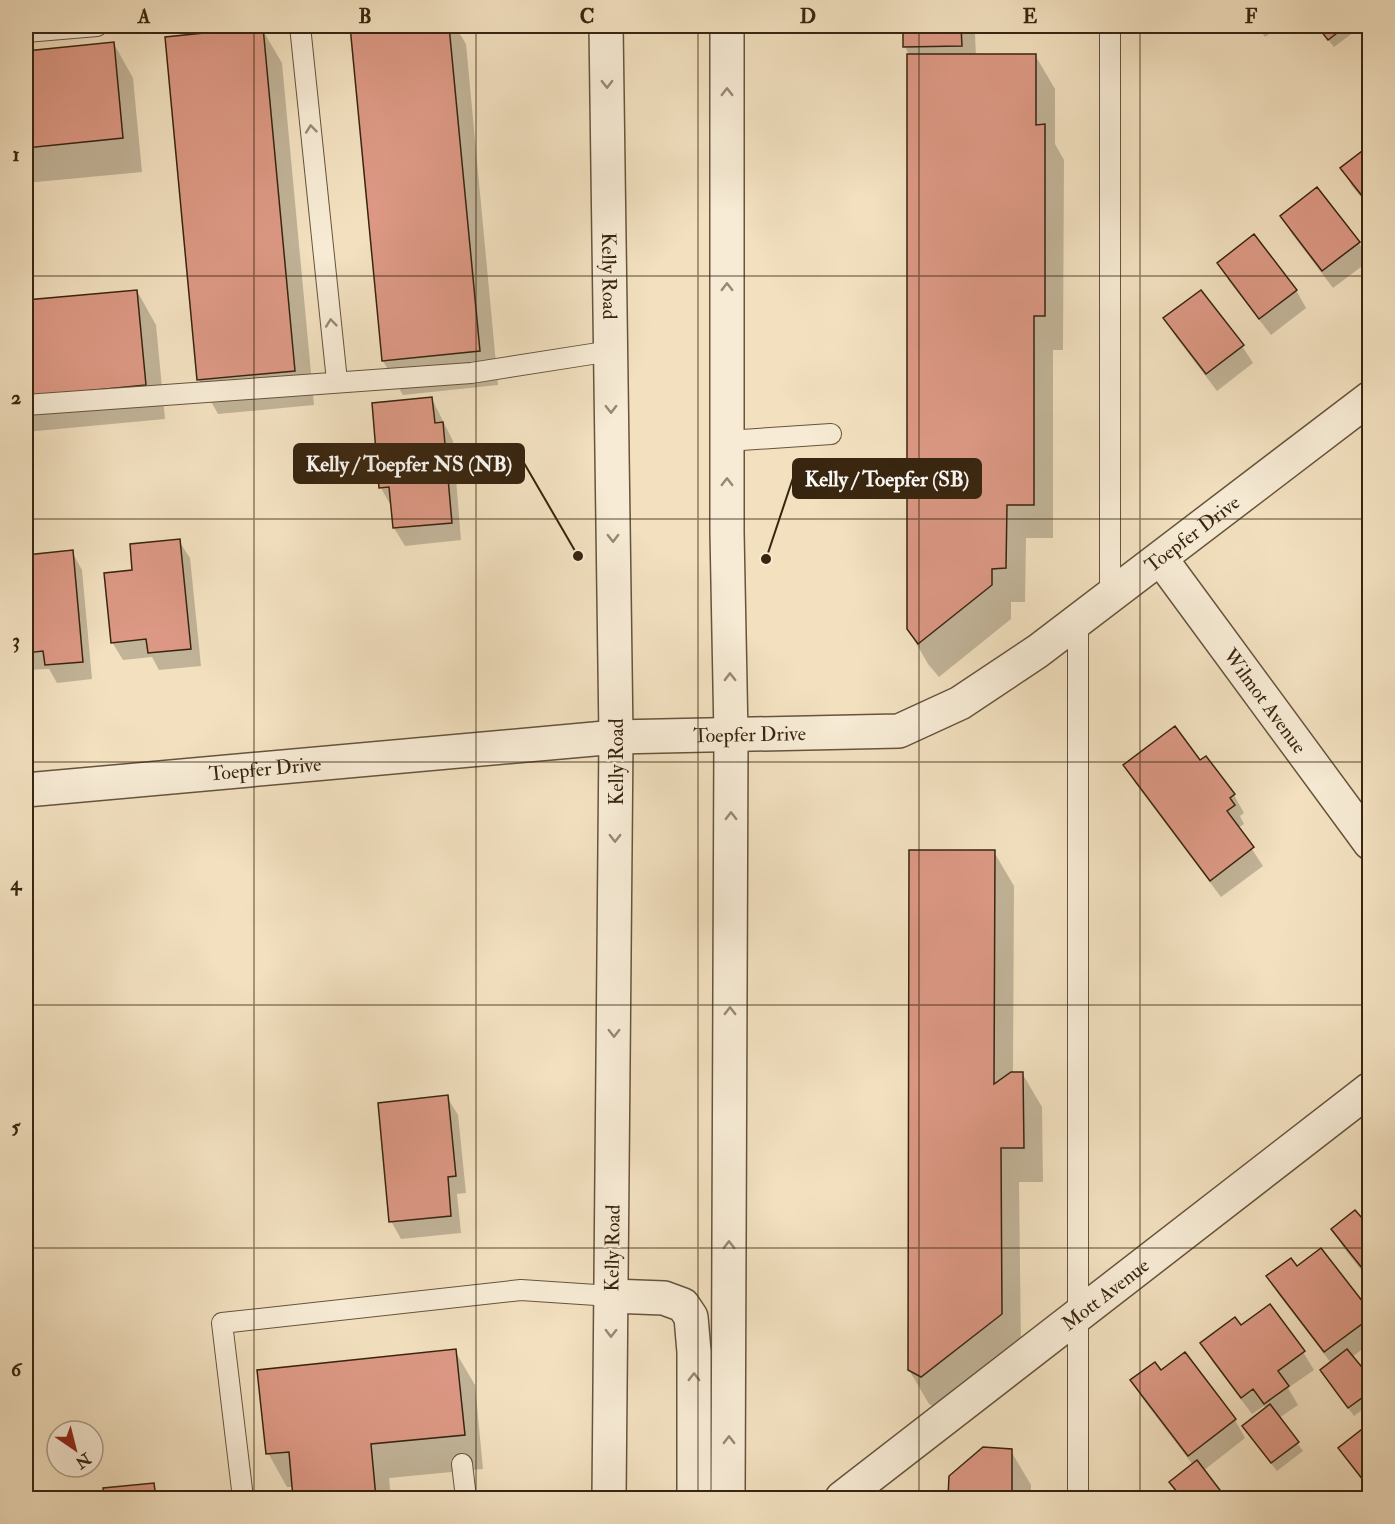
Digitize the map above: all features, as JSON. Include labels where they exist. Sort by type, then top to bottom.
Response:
[{"type":"street","name":"Kelly Road","points":[[606,26],[616,737],[609,1498]]},
{"type":"street","points":[[727,26],[727,441],[731,736],[728,1498]]},
{"type":"street","name":"Toepfer Drive","points":[[26,790],[616,737],[899,731],[960,703],[1038,651],[1370,398]]},
{"type":"street","name":"Wilmot Avenue","points":[[1161,559],[1370,843]]},
{"type":"street","name":"Mott Avenue","points":[[842,1498],[1370,1089]]},
{"type":"street","points":[[611,1296],[664,1298],[683,1305],[691,1317],[694,1352],[694,1498]]},
{"type":"lane","points":[[26,32],[98,26]]},
{"type":"lane","points":[[300,26],[337,381]]},
{"type":"lane","points":[[1110,26],[1110,597]]},
{"type":"lane","points":[[26,405],[471,373],[611,351]]},
{"type":"lane","points":[[727,441],[831,434]]},
{"type":"lane","points":[[1078,621],[1078,1498]]},
{"type":"lane","points":[[243,1498],[222,1323],[521,1290],[611,1296]]},
{"type":"lane","points":[[462,1464],[466,1498]]},
{"type":"building","points":[[350,26],[449,26],[480,351],[382,361]]},
{"type":"building","points":[[903,26],[961,26],[962,46],[903,47]]},
{"type":"building","points":[[1317,26],[1346,26],[1328,40]]},
{"type":"building","points":[[263,27],[295,371],[197,380],[165,37]]},
{"type":"building","points":[[114,42],[123,138],[26,148],[26,51]]},
{"type":"building","points":[[907,54],[1036,54],[1036,125],[1045,124],[1045,316],[1034,316],[1034,505],[1007,505],[1006,568],[992,569],[992,585],[918,644],[907,629]]},
{"type":"building","points":[[1370,145],[1370,206],[1340,168]]},
{"type":"building","points":[[1317,187],[1360,242],[1322,271],[1280,216]]},
{"type":"building","points":[[1254,234],[1297,290],[1259,319],[1217,263]]},
{"type":"building","points":[[137,290],[146,385],[26,397],[26,300]]},
{"type":"building","points":[[1201,290],[1244,345],[1206,374],[1163,318]]},
{"type":"building","points":[[432,397],[435,423],[443,422],[452,523],[393,528],[389,487],[379,488],[372,403]]},
{"type":"building","points":[[180,539],[191,649],[148,653],[146,639],[111,643],[104,573],[132,570],[130,544]]},
{"type":"building","points":[[73,550],[83,662],[45,665],[43,651],[26,653],[26,555]]},
{"type":"building","points":[[1175,726],[1200,760],[1206,756],[1235,794],[1230,798],[1235,805],[1227,811],[1254,847],[1210,881],[1123,765]]},
{"type":"building","points":[[909,850],[995,850],[994,1084],[1011,1072],[1023,1072],[1024,1148],[1001,1148],[1002,1314],[921,1377],[908,1370]]},
{"type":"building","points":[[448,1095],[456,1176],[448,1177],[451,1216],[389,1222],[378,1103]]},
{"type":"building","points":[[1355,1210],[1362,1218],[1370,1212],[1370,1278],[1331,1229]]},
{"type":"building","points":[[1321,1248],[1370,1311],[1370,1318],[1324,1352],[1266,1276],[1291,1258],[1297,1266]]},
{"type":"building","points":[[1270,1304],[1305,1351],[1278,1371],[1289,1386],[1264,1404],[1253,1389],[1241,1398],[1200,1343],[1235,1317],[1241,1325]]},
{"type":"building","points":[[456,1349],[465,1435],[371,1444],[376,1498],[293,1498],[289,1452],[266,1454],[257,1370]]},
{"type":"building","points":[[1347,1349],[1370,1377],[1370,1392],[1348,1408],[1320,1370]]},
{"type":"building","points":[[1185,1352],[1236,1419],[1188,1456],[1130,1380],[1155,1362],[1161,1370]]},
{"type":"building","points":[[1270,1404],[1299,1442],[1271,1463],[1242,1426]]},
{"type":"building","points":[[1366,1426],[1370,1431],[1370,1484],[1367,1485],[1338,1448]]},
{"type":"building","points":[[983,1447],[1012,1449],[1012,1498],[948,1498],[949,1476]]},
{"type":"building","points":[[1197,1460],[1226,1498],[1182,1498],[1169,1482]]},
{"type":"building","points":[[154,1483],[156,1498],[104,1498],[103,1488]]},
{"type":"place","name":"Kelly / Toepfer NS (NB)","points":[[578,556]]},
{"type":"place","name":"Kelly / Toepfer (SB)","points":[[766,559]]}]
